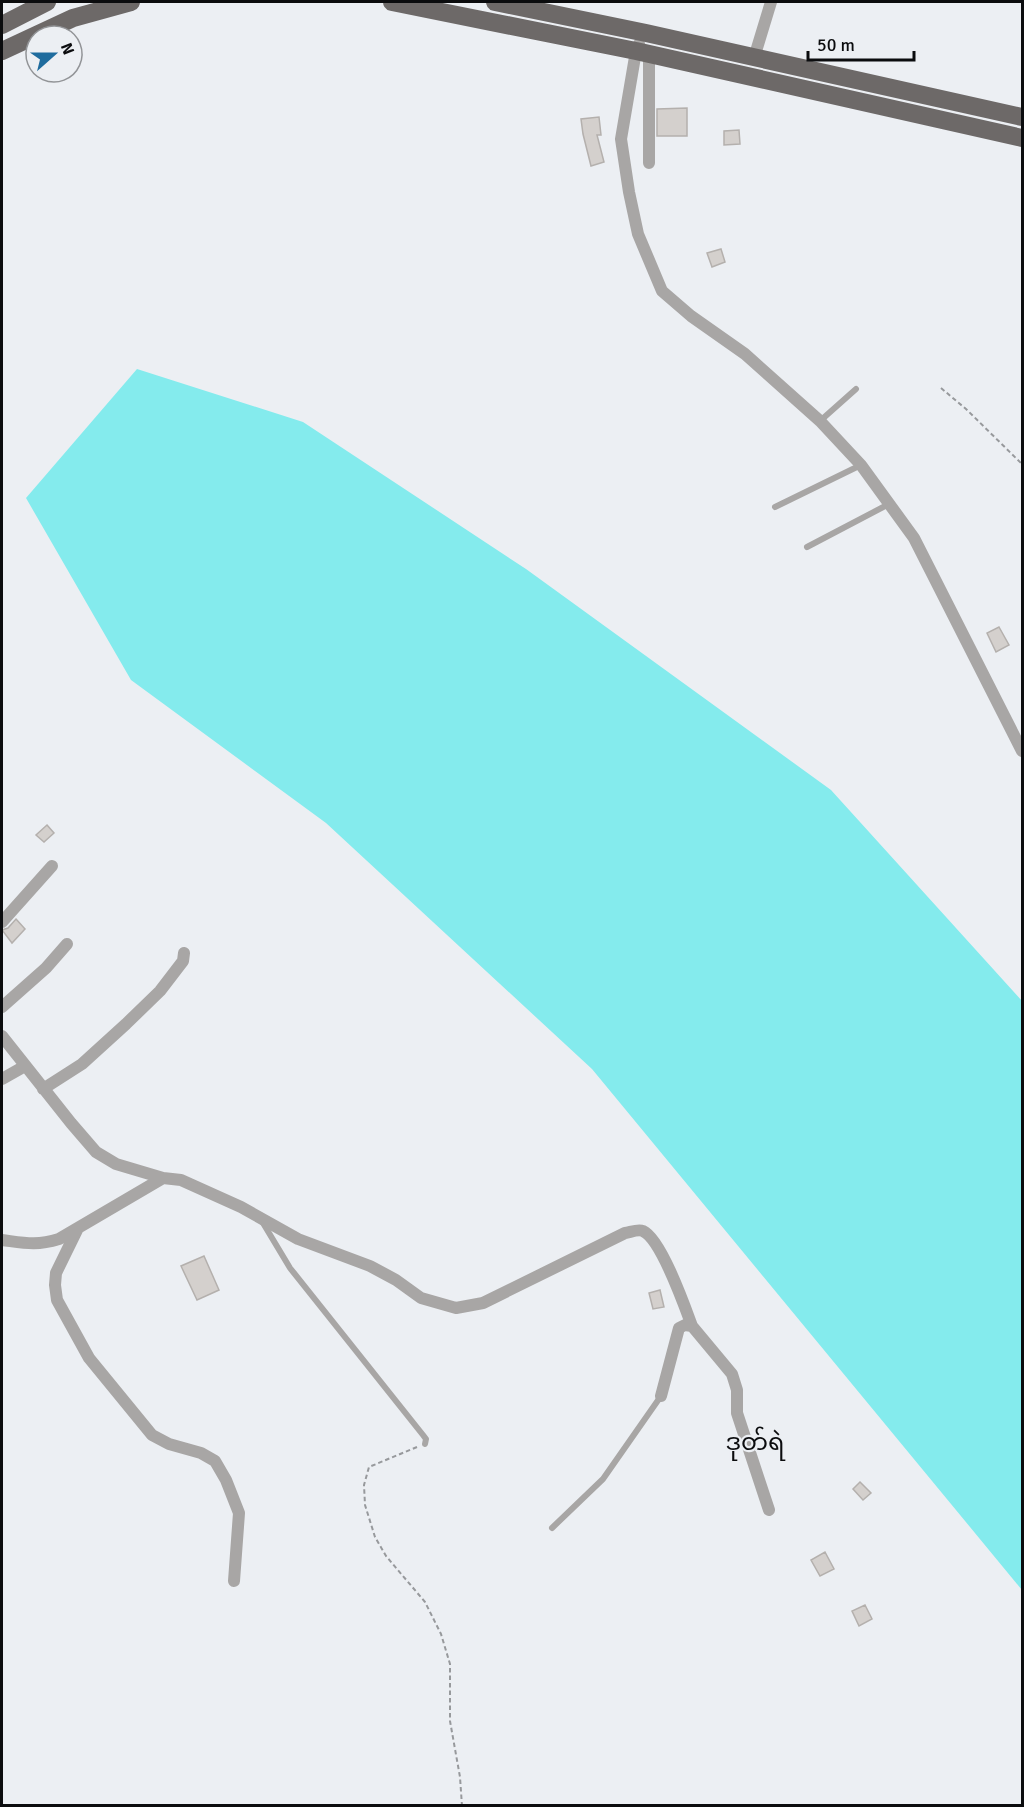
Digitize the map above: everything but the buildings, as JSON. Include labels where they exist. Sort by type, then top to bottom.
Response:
[{"type":"main road","points":[[2,25],[47,2]]},
{"type":"main road","points":[[2,51],[73,18],[131,2]]},
{"type":"main road","points":[[392,2],[643,53],[1023,138]]},
{"type":"main road","points":[[495,2],[646,33],[1023,117]]},
{"type":"street","points":[[754,58],[770,3]]},
{"type":"street","points":[[646,33],[621,139],[628,192],[638,234],[662,291],[691,316],[745,354],[820,421],[861,465],[914,538],[1023,751]]},
{"type":"street","points":[[643,53],[649,163]]},
{"type":"street","points":[[2,922],[52,866]]},
{"type":"street","points":[[2,1007],[46,968],[67,944]]},
{"type":"street","points":[[43,1089],[82,1064],[126,1024],[160,991],[183,960],[184,953]]},
{"type":"street","points":[[2,1036],[96,1152],[116,1164],[164,1179],[181,1180],[260,1217],[298,1239],[370,1266],[396,1280],[421,1298],[456,1308],[483,1303],[625,1233],[641,1230],[648,1234],[665,1261],[692,1326],[732,1374],[737,1390],[737,1413],[769,1510]]},
{"type":"street","points":[[2,1079],[25,1066]]},
{"type":"street","points":[[2,1240],[41,1244],[59,1239],[164,1179]]},
{"type":"street","points":[[77,1230],[56,1273],[57,1300],[89,1358],[152,1435],[169,1444],[201,1453],[214,1461],[226,1480],[239,1514],[234,1581]]},
{"type":"street","points":[[661,1396],[679,1328],[685,1325],[692,1326]]},
{"type":"lane","points":[[820,421],[856,389]]},
{"type":"lane","points":[[775,507],[861,465]]},
{"type":"lane","points":[[807,547],[890,504]]},
{"type":"lane","points":[[260,1217],[290,1268],[423,1435],[426,1439],[425,1444]]},
{"type":"lane","points":[[552,1528],[603,1479],[661,1396]]},
{"type":"path","points":[[941,388],[1023,464]]},
{"type":"path","points":[[425,1444],[369,1467],[364,1485],[365,1505],[375,1537],[386,1556],[425,1602],[441,1634],[450,1664],[450,1721],[459,1768],[462,1806]]},
{"type":"water","points":[[137,369],[303,422],[526,569],[831,790],[1022,1001],[1022,1590],[592,1069],[326,823],[131,680],[26,498]]},
{"type":"district","name":"ဒုတ်ရဲ","points":[[755,1442]]}]
